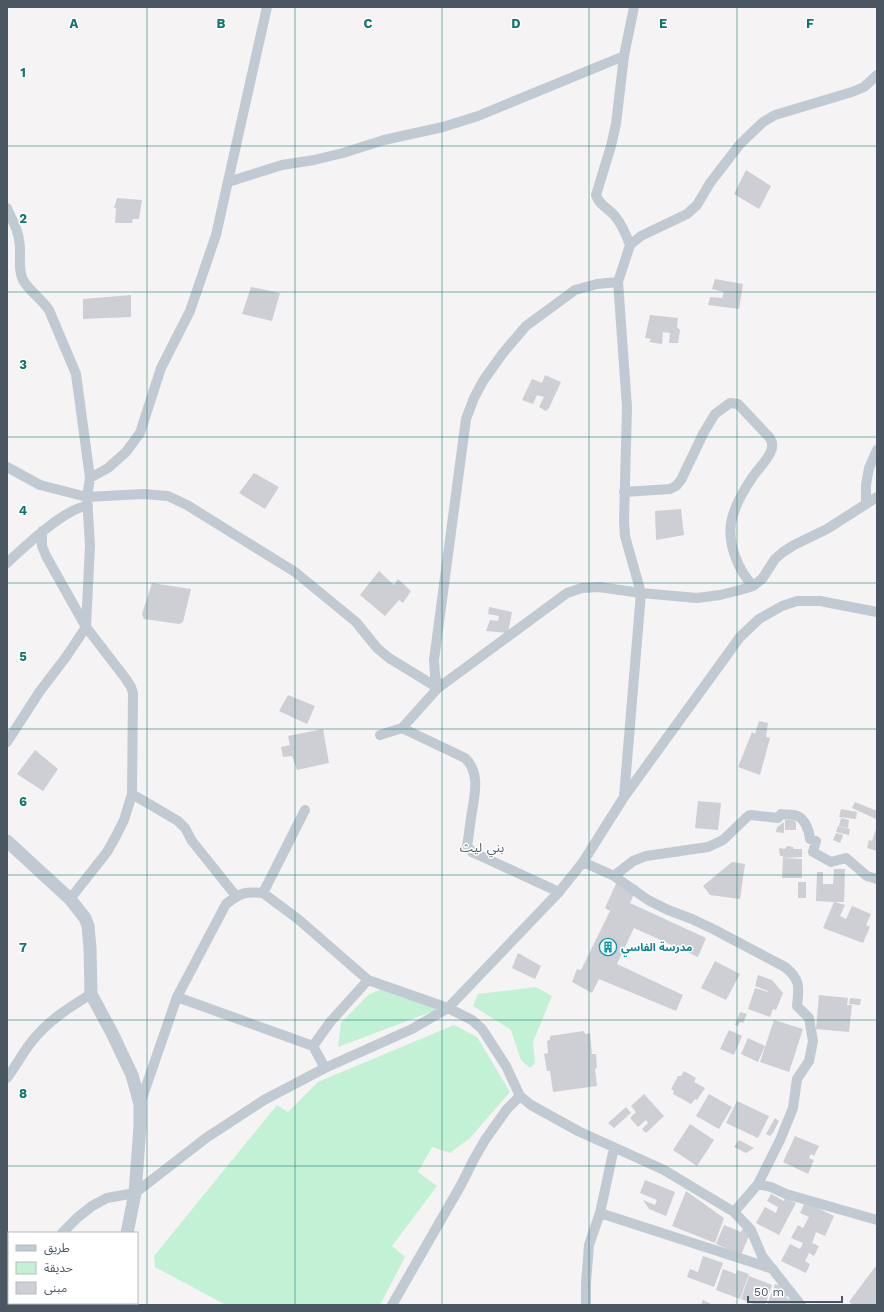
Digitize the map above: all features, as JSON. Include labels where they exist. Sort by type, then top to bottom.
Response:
[{"type":"street","points":[[90,478],[108,468],[126,452],[140,433],[161,368],[190,311],[214,242],[267,7]]},
{"type":"street","points":[[630,244],[620,222],[598,200],[596,195],[616,124],[624,56],[634,7]]},
{"type":"street","points":[[228,182],[282,165],[314,160],[343,153],[384,140],[442,127],[478,116],[624,56]]},
{"type":"street","points":[[624,797],[641,593],[625,536],[624,521],[627,407],[618,282],[630,244],[641,236],[688,214],[740,144],[763,122],[775,115],[852,92],[864,87],[877,75]]},
{"type":"street","points":[[7,208],[19,239],[20,271],[22,278],[27,286],[43,301],[49,310],[76,374],[90,478],[88,501],[90,546],[86,627],[66,657],[40,691],[7,742]]},
{"type":"street","points":[[438,688],[434,660],[466,419],[474,398],[487,375],[526,326],[575,290],[597,284],[618,282]]},
{"type":"street","points":[[624,492],[670,489],[676,486],[681,480],[704,432],[715,414],[730,404],[738,404],[772,442],[770,453],[752,477],[743,493],[734,512],[731,524],[731,538],[738,563],[745,578],[752,586]]},
{"type":"street","points":[[866,504],[866,485],[869,468],[877,450]]},
{"type":"street","points":[[7,467],[40,485],[88,501],[149,495],[168,496],[187,505],[295,572],[356,622],[377,648],[389,658],[438,688]]},
{"type":"street","points":[[380,735],[402,728],[438,688],[567,593],[582,588],[598,587],[641,593],[697,598],[720,595],[740,590],[752,586],[762,578],[775,559],[783,552],[827,529],[877,497]]},
{"type":"street","points":[[7,563],[42,531],[76,508],[83,506],[88,501]]},
{"type":"street","points":[[42,531],[42,546],[46,556],[86,627],[131,687],[133,693],[132,794],[124,820],[107,852],[70,899]]},
{"type":"street","points":[[63,1232],[92,1206],[107,1198],[135,1193],[206,1138],[264,1100],[325,1068],[412,1029],[448,1008],[559,892],[583,862],[624,797],[740,637],[758,619],[782,606],[797,601],[820,601],[877,612]]},
{"type":"street","points":[[402,728],[465,758],[473,769],[475,784],[467,846],[469,850],[559,892]]},
{"type":"street","points":[[132,794],[178,821],[236,896]]},
{"type":"street","points":[[263,893],[305,810]]},
{"type":"street","points":[[614,876],[640,858],[646,856],[708,847],[716,844],[728,836],[748,816],[778,818],[780,814],[795,815],[801,818],[808,829],[810,839],[816,842],[813,852],[831,862],[846,858],[867,876],[877,880]]},
{"type":"street","points":[[7,841],[70,899],[85,918],[88,926],[91,994],[132,1075],[140,1104],[140,1127],[135,1193],[127,1232]]},
{"type":"street","points":[[583,862],[614,876],[648,900],[715,930],[785,968],[793,974],[798,981],[799,990],[797,1006],[809,1018],[813,1041],[809,1061],[797,1079],[793,1108],[780,1140],[758,1184],[734,1212]]},
{"type":"street","points":[[140,1104],[177,997],[226,904],[236,896],[245,893],[263,893],[298,919],[368,980],[448,1008],[472,1020],[482,1029],[506,1066],[520,1096],[531,1105],[578,1131],[664,1170],[734,1212],[751,1230],[762,1256],[801,1305]]},
{"type":"street","points":[[313,1046],[331,1021],[368,980]]},
{"type":"street","points":[[7,1078],[33,1040],[48,1024],[65,1010],[91,994]]},
{"type":"street","points":[[177,997],[313,1046],[325,1068]]},
{"type":"street","points":[[392,1305],[485,1140],[507,1109],[520,1096]]},
{"type":"street","points":[[586,1305],[589,1245],[600,1213],[614,1148]]},
{"type":"street","points":[[758,1184],[770,1187],[786,1194],[877,1220]]},
{"type":"street","points":[[600,1213],[773,1270]]},
{"type":"green space","points":[[536,987],[552,996],[533,1042],[535,1063],[530,1068],[521,1060],[511,1030],[473,1006],[478,994]]},
{"type":"green space","points":[[381,989],[444,1007],[338,1047],[341,1023],[368,995]]},
{"type":"green space","points":[[454,1025],[477,1037],[510,1092],[470,1138],[450,1153],[432,1147],[418,1172],[437,1186],[392,1246],[405,1257],[380,1305],[226,1305],[155,1267],[154,1256],[277,1105],[288,1112],[318,1082]]},
{"type":"building","points":[[746,170],[771,186],[759,209],[734,194]]},
{"type":"building","points":[[117,198],[142,200],[139,219],[133,219],[132,223],[115,223],[116,208],[114,208]]},
{"type":"building","points":[[715,279],[743,284],[739,309],[708,305],[710,297],[722,298],[724,292],[712,289]]},
{"type":"building","points":[[251,287],[280,293],[272,321],[242,314]]},
{"type":"building","points":[[131,295],[131,317],[83,319],[83,299]]},
{"type":"building","points":[[650,315],[678,318],[677,327],[680,330],[678,343],[669,343],[670,333],[663,332],[662,344],[649,342],[651,339],[645,338]]},
{"type":"building","points":[[545,375],[561,382],[549,408],[546,411],[539,407],[544,397],[537,395],[533,404],[522,400],[532,379],[542,383]]},
{"type":"building","points":[[254,473],[279,487],[265,509],[239,493]]},
{"type":"building","points":[[681,509],[684,535],[656,540],[655,511]]},
{"type":"building","points":[[379,571],[394,585],[398,579],[411,591],[403,603],[399,600],[385,616],[360,595]]},
{"type":"building","points":[[152,583],[191,589],[183,622],[179,624],[144,619],[142,614]]},
{"type":"building","points":[[489,607],[512,612],[508,633],[486,631],[490,620],[498,621],[499,616],[488,614]]},
{"type":"building","points":[[288,695],[315,706],[307,724],[279,711]]},
{"type":"building","points":[[759,721],[768,723],[766,737],[770,738],[760,775],[738,767],[752,732],[755,734]]},
{"type":"building","points":[[323,729],[329,763],[297,770],[292,756],[283,757],[281,747],[290,745],[288,736]]},
{"type":"building","points":[[35,750],[58,769],[43,791],[17,774]]},
{"type":"building","points":[[698,801],[721,803],[718,830],[695,828]]},
{"type":"building","points":[[855,802],[877,811],[876,819],[852,808]]},
{"type":"building","points":[[841,809],[857,812],[856,819],[839,817]]},
{"type":"building","points":[[841,818],[849,820],[848,828],[839,826]]},
{"type":"building","points":[[785,820],[794,820],[796,823],[796,830],[785,830]]},
{"type":"building","points":[[784,822],[784,833],[776,832],[777,827]]},
{"type":"building","points":[[838,826],[850,829],[849,835],[836,832]]},
{"type":"building","points":[[876,829],[877,851],[867,848],[869,840],[872,841]]},
{"type":"building","points":[[836,833],[843,835],[840,843],[833,840]]},
{"type":"building","points":[[787,846],[793,847],[794,849],[802,849],[802,857],[783,858],[783,856],[780,856],[779,848],[785,849]]},
{"type":"building","points":[[783,858],[802,859],[802,878],[782,878]]},
{"type":"building","points":[[732,862],[745,864],[740,899],[710,895],[703,886]]},
{"type":"building","points":[[834,869],[845,869],[844,902],[835,902],[845,905],[840,916],[846,919],[852,906],[871,914],[866,925],[870,927],[863,943],[823,928],[834,902],[816,901],[817,872],[823,872],[823,884],[833,884]]},
{"type":"building","name":"مدرسة الفاسي","points":[[619,877],[638,886],[630,903],[706,938],[698,957],[634,928],[617,964],[683,995],[676,1011],[599,979],[592,993],[572,982],[577,969],[581,970],[610,911],[605,908]]},
{"type":"building","points":[[798,882],[806,882],[806,898],[798,898]]},
{"type":"building","points":[[518,953],[541,966],[535,979],[512,968]]},
{"type":"building","points":[[715,961],[740,974],[726,1000],[701,988]]},
{"type":"building","points":[[758,975],[772,980],[783,993],[776,1010],[773,1009],[770,1017],[748,1009],[755,988],[768,992],[755,986]]},
{"type":"building","points":[[819,995],[848,998],[847,1005],[852,1005],[849,1032],[816,1029]]},
{"type":"building","points":[[850,998],[861,999],[860,1005],[849,1004]]},
{"type":"building","points":[[740,1012],[747,1014],[743,1023],[740,1022],[738,1026],[735,1025]]},
{"type":"building","points":[[774,1020],[803,1029],[789,1072],[760,1062]]},
{"type":"building","points":[[729,1030],[742,1036],[734,1055],[720,1049]]},
{"type":"building","points":[[584,1031],[585,1034],[590,1033],[592,1054],[596,1054],[597,1068],[595,1069],[597,1086],[553,1092],[550,1071],[547,1071],[544,1054],[548,1053],[547,1041],[550,1040],[550,1036]]},
{"type":"building","points":[[748,1038],[765,1046],[758,1062],[741,1054]]},
{"type":"building","points":[[684,1071],[696,1078],[694,1082],[705,1088],[697,1100],[695,1099],[691,1104],[673,1094],[674,1091],[671,1089],[678,1076],[681,1076]]},
{"type":"building","points":[[644,1094],[664,1116],[646,1133],[642,1129],[648,1123],[646,1120],[638,1127],[630,1118],[636,1112],[631,1106]]},
{"type":"building","points":[[709,1094],[732,1107],[719,1129],[696,1116]]},
{"type":"building","points":[[737,1101],[769,1116],[758,1138],[726,1123]]},
{"type":"building","points":[[626,1107],[631,1113],[614,1128],[608,1123]]},
{"type":"building","points":[[775,1118],[779,1121],[770,1136],[766,1134]]},
{"type":"building","points":[[690,1124],[714,1140],[697,1166],[673,1150]]},
{"type":"building","points":[[795,1136],[819,1146],[814,1156],[811,1154],[809,1158],[814,1160],[808,1174],[783,1162]]},
{"type":"building","points":[[739,1140],[754,1148],[746,1153],[734,1147]]},
{"type":"building","points":[[645,1180],[675,1192],[666,1216],[649,1209],[643,1200],[655,1205],[657,1200],[640,1193]]},
{"type":"building","points":[[686,1191],[724,1218],[715,1243],[672,1226]]},
{"type":"building","points":[[771,1194],[784,1201],[785,1198],[796,1203],[779,1235],[756,1223],[765,1207],[776,1213],[778,1207],[767,1201]]},
{"type":"building","points":[[805,1202],[834,1216],[825,1236],[816,1232],[812,1243],[819,1246],[814,1256],[809,1253],[805,1261],[810,1264],[806,1273],[781,1261],[790,1244],[800,1249],[803,1243],[791,1238],[798,1225],[803,1228],[809,1217],[800,1213]]},
{"type":"building","points":[[724,1225],[741,1232],[743,1228],[751,1231],[741,1255],[716,1244]]},
{"type":"building","points":[[703,1256],[723,1263],[714,1287],[687,1277],[690,1269],[698,1272]]},
{"type":"building","points":[[875,1267],[877,1268],[877,1305],[853,1305],[849,1302]]},
{"type":"building","points":[[723,1269],[736,1274],[737,1270],[749,1274],[740,1299],[716,1290]]},
{"type":"building","points":[[749,1276],[772,1285],[765,1305],[756,1305],[741,1299]]},
{"type":"building","points":[[775,1284],[781,1286],[780,1290],[788,1293],[786,1298],[795,1301],[794,1305],[767,1305]]},
{"type":"building","points":[[703,1300],[713,1305],[701,1305]]},
{"type":"place","name":"مدرسة الفاسي","points":[[608,947]]},
{"type":"district","name":"بني ليث","points":[[482,847]]}]
